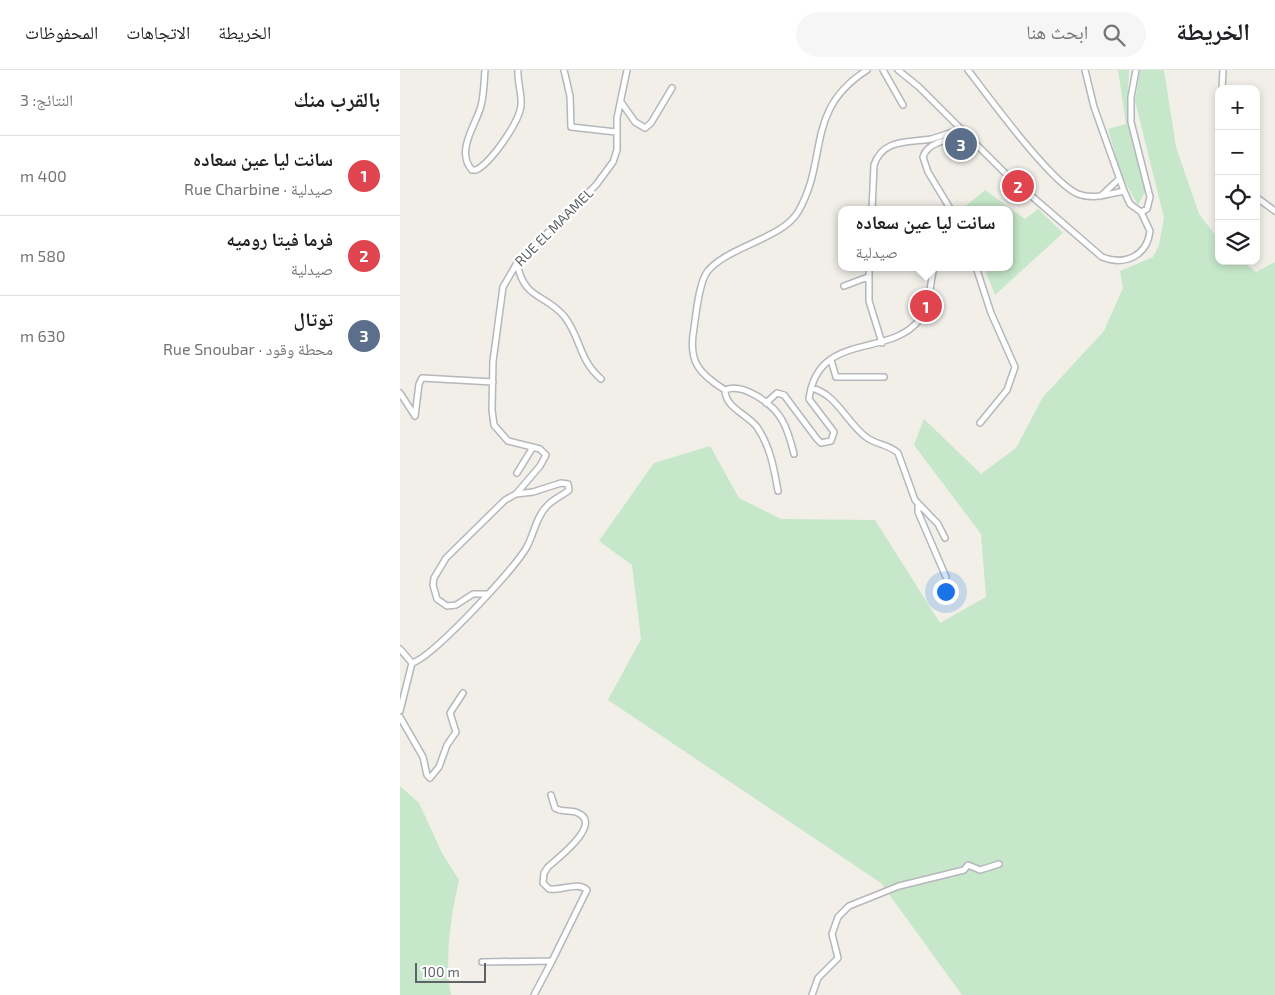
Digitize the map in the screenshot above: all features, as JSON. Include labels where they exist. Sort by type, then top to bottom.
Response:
[{"type":"street","points":[[485,70],[481,107],[467,144],[467,162],[470,167],[476,170],[482,166],[509,132],[520,114],[521,97],[518,70]]},
{"type":"street","points":[[564,70],[570,96],[571,127],[616,132]]},
{"type":"street","name":"RUE EL MAAMEL","points":[[533,447],[508,441],[498,432],[492,417],[493,361],[504,287],[517,263],[550,232],[604,175],[615,156],[620,102],[627,70]]},
{"type":"street","points":[[778,491],[771,458],[762,436],[755,425],[728,403],[725,390],[701,373],[692,349],[702,286],[706,273],[735,253],[783,227],[797,214],[813,172],[826,113],[848,86],[867,70]]},
{"type":"street","points":[[882,70],[902,105]]},
{"type":"street","points":[[898,70],[919,87],[1006,174],[1102,257],[1113,261],[1122,260],[1139,254],[1146,247],[1150,231],[1141,212],[1130,204],[1119,179],[1092,101],[1085,70]]},
{"type":"street","points":[[968,70],[1037,155],[1070,190],[1084,196],[1101,196],[1124,191]]},
{"type":"street","points":[[1136,70],[1131,97],[1131,122],[1150,197],[1147,209],[1141,212]]},
{"type":"street","points":[[1222,85],[1223,70]]},
{"type":"street","points":[[620,102],[635,122],[645,128],[651,123],[672,88]]},
{"type":"street","points":[[872,206],[874,165],[876,158],[887,147],[903,141],[931,139],[962,129]]},
{"type":"street","points":[[949,206],[928,172],[923,157],[926,150],[933,145],[968,136]]},
{"type":"street","points":[[1101,196],[1119,179]]},
{"type":"street","points":[[1260,199],[1275,211]]},
{"type":"street","points":[[517,263],[523,284],[564,317],[586,364],[601,379]]},
{"type":"street","points":[[869,271],[871,312],[882,343]]},
{"type":"street","points":[[766,403],[777,393],[784,395],[817,440],[821,443],[831,441],[834,432],[809,399],[820,371],[831,360],[850,348],[882,343],[912,327],[921,317],[933,271]]},
{"type":"street","points":[[977,271],[991,313],[1015,367],[1007,390],[980,423]]},
{"type":"street","points":[[844,286],[868,277]]},
{"type":"street","points":[[831,360],[836,377],[884,377]]},
{"type":"street","points":[[400,393],[414,416],[417,411],[418,384],[422,378],[493,382]]},
{"type":"street","points":[[725,390],[730,387],[739,389],[766,403],[782,420],[794,454]]},
{"type":"street","points":[[812,388],[823,390],[868,439],[894,449],[898,453],[909,487],[918,504],[938,524],[945,538]]},
{"type":"street","points":[[487,594],[473,594],[456,605],[447,606],[438,599],[433,585],[434,578],[440,565],[451,552],[494,510],[516,494],[546,457],[543,451],[533,447],[517,473]]},
{"type":"street","points":[[412,663],[423,658],[437,646],[487,594],[526,549],[544,509],[567,492],[570,487],[563,482],[533,492],[516,494]]},
{"type":"street","points":[[918,504],[918,512],[946,577]]},
{"type":"street","points":[[400,649],[412,663]]},
{"type":"street","points":[[400,711],[412,663]]},
{"type":"street","points":[[400,717],[422,757],[427,776],[430,778],[439,767],[448,745],[456,732],[450,713],[463,693]]},
{"type":"street","points":[[534,995],[587,890],[576,886],[549,889],[543,883],[544,873],[548,867],[581,836],[586,827],[585,819],[580,813],[560,811],[555,808],[551,795]]},
{"type":"street","points":[[812,995],[818,978],[838,958],[832,934],[838,917],[849,906],[899,886],[964,870],[968,865],[980,870],[999,864]]},
{"type":"street","points":[[482,962],[552,961]]},
{"type":"green space","points":[[1118,70],[1129,70],[1127,110],[1145,192],[1138,205],[1121,175],[1108,129],[1126,124]]},
{"type":"green space","points":[[1140,70],[1164,70],[1176,147],[1199,214],[1215,235],[1215,265],[1247,265],[1256,272],[1275,262],[1275,995],[962,995],[881,883],[608,700],[641,639],[632,565],[599,541],[654,463],[710,446],[739,498],[781,519],[875,520],[940,623],[986,597],[981,534],[914,445],[924,419],[981,474],[1016,448],[1043,397],[1104,331],[1123,288],[1120,271],[1153,257],[1159,245],[1164,218],[1135,101]]},
{"type":"green space","points":[[985,190],[1007,206],[966,206]]},
{"type":"green space","points":[[1038,209],[1063,233],[995,295],[986,271],[1013,271],[1013,210],[1025,219]]},
{"type":"green space","points":[[400,786],[419,803],[442,853],[459,880],[453,908],[448,952],[451,995],[400,995]]},
{"type":"place","name":"توتال","points":[[961,144]]},
{"type":"place","name":"فرما فيتا روميه","points":[[1018,186]]},
{"type":"place","name":"سانت ليا عين سعاده","points":[[926,306]]}]
